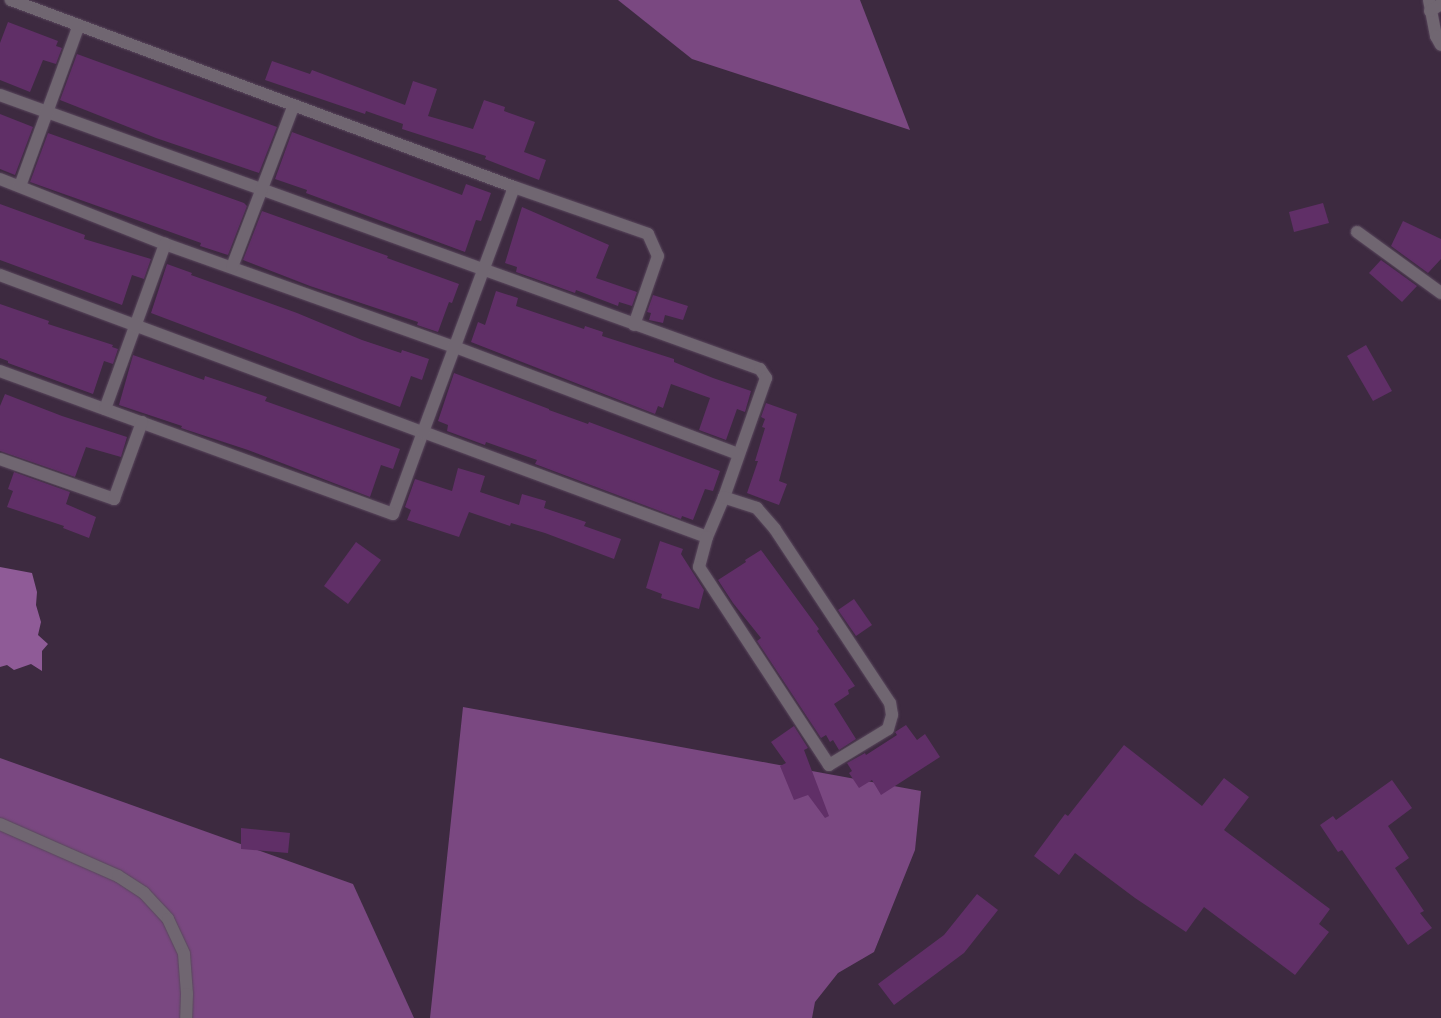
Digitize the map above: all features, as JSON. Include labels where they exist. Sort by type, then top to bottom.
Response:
[{"type":"street","points":[[11,0],[514,187],[648,234],[658,256],[634,325]]},
{"type":"street","points":[[1433,5],[1436,36],[1441,45]]},
{"type":"street","points":[[20,186],[79,25]]},
{"type":"street","points":[[0,95],[760,370],[766,378],[724,497],[707,537],[699,567],[829,765],[888,729],[892,715],[890,703],[776,529],[757,508],[724,497]]},
{"type":"street","points":[[232,267],[294,105]]},
{"type":"street","points":[[0,179],[165,244],[455,347],[738,454]]},
{"type":"street","points":[[0,371],[393,514],[514,187]]},
{"type":"street","points":[[1356,232],[1441,293]]},
{"type":"street","points":[[105,409],[165,244]]},
{"type":"street","points":[[0,275],[707,537]]},
{"type":"street","points":[[0,459],[114,499],[142,422]]},
{"type":"street","points":[[0,824],[118,876],[144,893],[168,919],[184,954],[187,994],[186,1018]]},
{"type":"shaded area","points":[[618,0],[860,0],[910,130],[692,59]]},
{"type":"shaded area","points":[[0,567],[32,573],[37,592],[36,605],[41,622],[38,635],[48,644],[42,651],[42,671],[31,664],[14,670],[7,665],[0,667]]},
{"type":"shaded area","points":[[463,707],[921,791],[915,850],[874,952],[838,973],[815,1002],[812,1018],[430,1018]]},
{"type":"shaded area","points":[[0,758],[353,884],[414,1018],[0,1018]]},
{"type":"building","points":[[8,22],[58,41],[56,46],[62,48],[56,64],[43,60],[30,92],[0,80],[0,43]]},
{"type":"building","points":[[77,54],[277,127],[259,173],[156,138],[60,100]]},
{"type":"building","points":[[272,61],[310,74],[312,70],[405,105],[413,81],[437,89],[428,116],[473,129],[484,100],[505,107],[504,111],[535,122],[524,152],[546,160],[539,180],[485,159],[486,156],[402,129],[403,124],[366,111],[365,114],[265,80]]},
{"type":"building","points":[[0,114],[33,127],[15,175],[0,169]]},
{"type":"building","points":[[292,132],[462,195],[466,184],[491,193],[481,221],[476,220],[465,252],[306,193],[307,190],[275,179]]},
{"type":"building","points":[[48,133],[244,203],[247,206],[228,255],[200,246],[201,243],[30,182]]},
{"type":"building","points":[[1323,203],[1329,223],[1294,232],[1289,212]]},
{"type":"building","points":[[0,204],[85,235],[84,239],[151,259],[144,279],[132,275],[122,305],[0,260]]},
{"type":"building","points":[[522,207],[609,245],[596,278],[637,292],[632,306],[619,302],[618,306],[576,290],[575,293],[516,272],[517,267],[505,263]]},
{"type":"building","points":[[262,211],[388,256],[387,258],[459,284],[452,303],[449,302],[438,332],[417,325],[418,322],[310,286],[243,260]]},
{"type":"building","points":[[1403,221],[1441,239],[1441,259],[1428,273],[1391,246]]},
{"type":"building","points":[[1381,260],[1417,286],[1402,302],[1369,273]]},
{"type":"building","points":[[167,264],[192,273],[191,275],[297,313],[362,340],[401,353],[402,350],[429,359],[422,380],[411,376],[400,407],[151,313]]},
{"type":"building","points":[[496,291],[518,298],[516,306],[584,329],[585,326],[603,332],[602,336],[674,359],[674,362],[751,391],[745,412],[737,409],[726,440],[699,430],[710,398],[671,384],[663,408],[658,406],[655,414],[471,342],[478,322],[485,325]]},
{"type":"building","points":[[653,295],[688,306],[683,320],[665,315],[663,323],[649,320],[651,313],[647,312]]},
{"type":"building","points":[[0,304],[49,321],[48,324],[113,345],[112,347],[118,349],[113,364],[104,361],[93,394],[8,363],[8,361],[0,358]]},
{"type":"building","points":[[1366,345],[1392,391],[1373,401],[1347,356]]},
{"type":"building","points":[[133,355],[204,380],[205,376],[267,397],[265,401],[400,449],[393,469],[381,465],[370,497],[248,450],[119,405]]},
{"type":"building","points":[[454,373],[549,410],[588,424],[589,422],[720,471],[713,491],[705,489],[693,520],[682,516],[681,519],[535,464],[537,460],[486,442],[485,445],[447,431],[448,425],[438,421]]},
{"type":"building","points":[[5,394],[62,416],[127,437],[121,457],[86,447],[75,477],[0,451],[0,406]]},
{"type":"building","points":[[766,403],[797,414],[779,481],[787,484],[779,505],[747,493],[758,461],[755,461],[765,428],[762,427],[765,419],[761,417]]},
{"type":"building","points":[[458,468],[485,476],[480,492],[519,505],[522,494],[546,501],[544,508],[586,522],[584,526],[621,539],[614,559],[545,533],[511,523],[510,526],[469,512],[459,537],[407,520],[411,510],[405,507],[415,479],[452,491]]},
{"type":"building","points":[[14,472],[70,492],[66,504],[96,517],[89,538],[63,528],[64,526],[7,507],[13,491],[8,489]]},
{"type":"building","points":[[660,541],[683,549],[681,554],[704,590],[699,609],[661,598],[662,594],[646,588]]},
{"type":"building","points":[[356,542],[381,560],[348,604],[324,586]]},
{"type":"building","points":[[761,550],[819,629],[817,631],[855,686],[848,690],[849,694],[834,704],[856,739],[839,750],[833,740],[830,742],[826,735],[821,738],[757,641],[761,638],[733,603],[718,580]]},
{"type":"building","points":[[854,599],[872,625],[856,636],[838,610]]},
{"type":"building","points":[[906,725],[917,740],[925,734],[940,757],[881,795],[872,780],[859,788],[849,773],[852,771],[847,763],[865,753],[866,755],[897,735],[895,732]]},
{"type":"building","points":[[794,726],[808,748],[804,750],[829,816],[825,818],[808,795],[794,800],[780,766],[786,763],[771,742]]},
{"type":"building","points":[[1124,745],[1202,806],[1224,778],[1249,797],[1224,830],[1330,909],[1319,924],[1329,932],[1295,975],[1204,907],[1186,932],[1135,898],[1075,853],[1059,875],[1034,856],[1065,814],[1068,816]]},
{"type":"building","points":[[1392,780],[1412,808],[1388,826],[1409,858],[1395,868],[1424,911],[1420,913],[1432,928],[1408,945],[1342,850],[1338,852],[1320,825],[1333,816],[1336,820]]},
{"type":"building","points":[[241,828],[290,833],[288,853],[241,849]]},
{"type":"building","points":[[977,894],[998,910],[964,953],[894,1005],[878,984],[944,935]]}]
